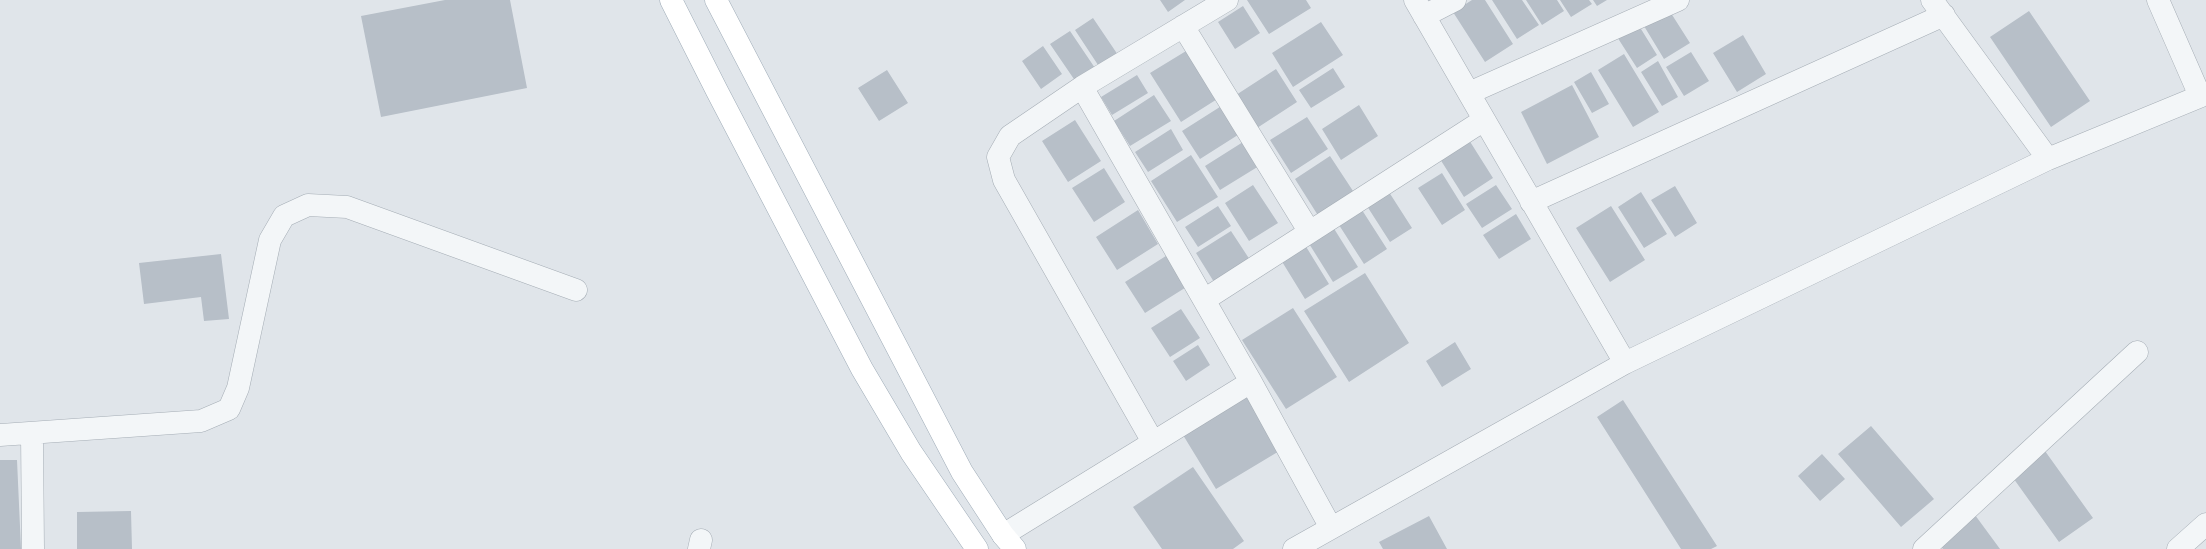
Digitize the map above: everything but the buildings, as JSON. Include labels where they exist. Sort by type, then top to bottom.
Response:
[{"type":"main road","points":[[671,0],[720,98],[862,369],[911,452],[977,549]]},
{"type":"main road","points":[[716,0],[962,472],[1009,542]]},
{"type":"street","points":[[1153,442],[1004,180],[998,157],[1010,136],[1082,87],[1227,0]]},
{"type":"street","points":[[1455,0],[1420,8],[1624,363]]},
{"type":"street","points":[[1469,93],[1678,0]]},
{"type":"street","points":[[1294,549],[1624,363],[2048,159],[2203,95],[2158,0]]},
{"type":"street","points":[[1531,202],[1938,8],[2048,159]]},
{"type":"street","points":[[1183,26],[1309,231]]},
{"type":"street","points":[[1082,87],[1251,382],[1331,528]]},
{"type":"street","points":[[1204,300],[1309,231],[1484,120]]},
{"type":"street","points":[[0,435],[200,421],[229,410],[238,388],[270,240],[284,216],[308,205],[347,207],[576,290]]},
{"type":"street","points":[[1924,549],[2137,352]]},
{"type":"street","points":[[1009,542],[1153,442],[1251,382]]},
{"type":"street","points":[[32,432],[33,549]]},
{"type":"street","points":[[2178,549],[2206,524]]}]
